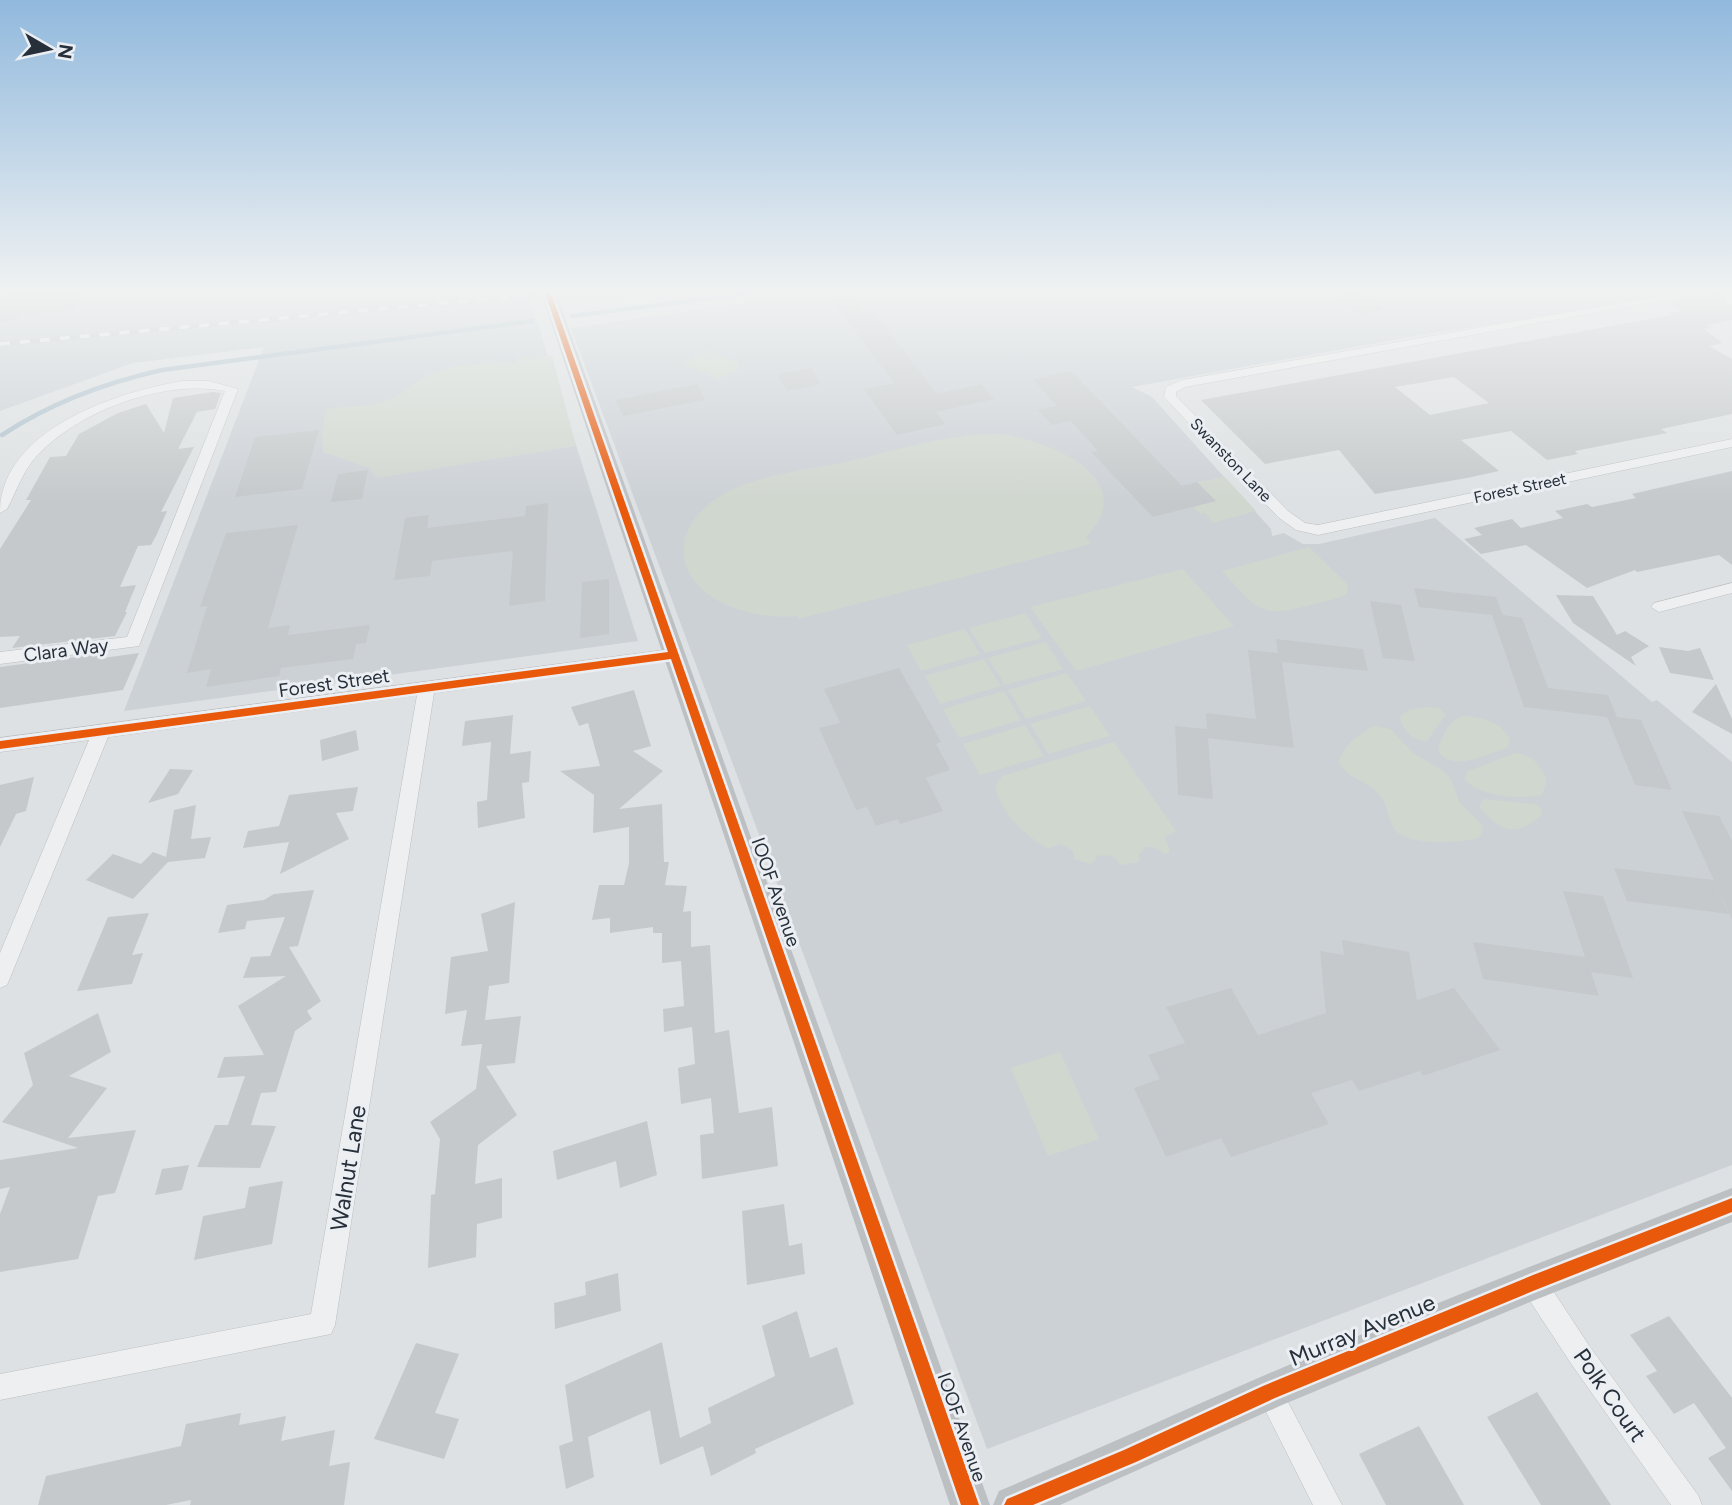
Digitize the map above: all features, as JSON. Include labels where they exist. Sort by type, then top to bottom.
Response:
[{"type":"street","name":"IOOF Avenue","points":[[572,360],[970,1505]]},
{"type":"street","name":"Swanston Lane","points":[[1307,529],[1283,514],[1170,397],[1170,390],[1182,384],[1318,360]]},
{"type":"street","name":"Clara Way","points":[[0,509],[32,453],[66,426],[86,415],[139,393],[201,384],[232,389],[133,642],[0,658]]},
{"type":"street","name":"Forest Street","points":[[1307,529],[1331,529],[1732,443]]},
{"type":"street","points":[[1660,607],[1732,588]]},
{"type":"street","name":"Forest Street","points":[[0,745],[674,654]]},
{"type":"street","name":"Walnut Lane","points":[[0,1387],[322,1325],[427,687]]},
{"type":"street","points":[[0,978],[101,732]]},
{"type":"street","name":"Murray Avenue","points":[[1013,1505],[1130,1456],[1269,1392],[1732,1205]]},
{"type":"street","name":"Polk Court","points":[[1534,1283],[1581,1356],[1688,1505]]},
{"type":"street","points":[[1269,1392],[1328,1505]]},
{"type":"shaded area","points":[[0,360],[156,360],[133,363],[0,411]]},
{"type":"shaded area","points":[[259,360],[549,360],[638,641],[124,711]]},
{"type":"shaded area","points":[[517,360],[553,360],[576,446],[377,478],[369,468],[323,452],[322,432],[326,409],[384,402],[423,378],[457,367],[515,363]]},
{"type":"shaded area","points":[[583,360],[1281,360],[1132,387],[1152,397],[1271,529],[1272,536],[1284,533],[1303,544],[1319,544],[1435,518],[1652,702],[1657,700],[1732,762],[1732,1165],[987,1449]]},
{"type":"shaded area","points":[[687,360],[732,360],[739,365],[738,370],[718,379],[683,363]]},
{"type":"shaded area","points":[[998,434],[1018,437],[1062,453],[1082,465],[1096,479],[1103,496],[1101,516],[1086,537],[1091,544],[798,619],[797,616],[754,614],[729,606],[697,584],[688,570],[684,555],[685,540],[691,525],[702,510],[732,490],[778,475],[939,440]]},
{"type":"shaded area","points":[[1225,477],[1256,511],[1213,523],[1205,513],[1200,514],[1193,507],[1215,501],[1197,482]]},
{"type":"shaded area","points":[[1309,547],[1345,582],[1348,586],[1347,594],[1293,609],[1268,610],[1251,602],[1222,571]]},
{"type":"shaded area","points":[[1183,569],[1234,626],[1076,671],[1030,607]]},
{"type":"shaded area","points":[[1025,613],[1042,638],[985,653],[969,628]]},
{"type":"shaded area","points":[[965,629],[980,654],[921,671],[907,645]]},
{"type":"shaded area","points":[[1046,642],[1063,669],[1005,685],[988,658]]},
{"type":"shaded area","points":[[984,659],[1001,686],[940,704],[925,676]]},
{"type":"shaded area","points":[[1067,673],[1086,701],[1026,719],[1008,690]]},
{"type":"shaded area","points":[[1004,691],[1021,720],[959,738],[943,709]]},
{"type":"shaded area","points":[[1090,706],[1110,736],[1048,754],[1030,724]]},
{"type":"shaded area","points":[[1439,708],[1446,715],[1427,741],[1422,741],[1406,730],[1400,716],[1410,709]]},
{"type":"shaded area","points":[[1463,716],[1477,717],[1498,725],[1508,735],[1508,747],[1470,760],[1451,761],[1444,757],[1438,750],[1444,734],[1454,721]]},
{"type":"shaded area","points":[[1025,725],[1044,756],[980,775],[963,744]]},
{"type":"shaded area","points":[[1375,726],[1391,729],[1413,753],[1444,771],[1451,779],[1460,803],[1481,823],[1483,831],[1479,838],[1447,842],[1421,841],[1400,834],[1394,828],[1378,793],[1347,772],[1339,763],[1352,741]]},
{"type":"shaded area","points":[[1114,742],[1176,831],[1165,837],[1170,852],[1165,854],[1153,847],[1146,847],[1139,855],[1140,862],[1120,865],[1111,856],[1105,855],[1098,856],[1091,864],[1074,859],[1073,851],[1061,844],[1047,849],[1022,830],[1002,806],[995,786],[1002,776]]},
{"type":"shaded area","points":[[1515,753],[1527,756],[1539,766],[1547,781],[1542,794],[1501,796],[1480,790],[1465,780],[1466,772]]},
{"type":"shaded area","points":[[1483,799],[1535,804],[1540,807],[1542,815],[1524,827],[1501,827],[1479,807]]},
{"type":"shaded area","points":[[1060,1052],[1099,1139],[1048,1156],[1011,1068]]},
{"type":"building","points":[[877,360],[911,360],[937,394],[981,384],[994,399],[936,412],[945,424],[897,435],[864,389],[894,383]]},
{"type":"building","points":[[1421,360],[1732,360],[1732,414],[1661,429],[1667,433],[1575,451],[1578,454],[1547,460],[1511,431],[1461,440],[1499,471],[1375,494],[1339,450],[1265,464],[1201,400]],"holes":[[[1454,377],[1489,403],[1430,415],[1395,387]]]},
{"type":"building","points":[[811,368],[821,384],[787,391],[777,374]]},
{"type":"building","points":[[1071,371],[1182,486],[1197,482],[1216,501],[1153,517],[1091,452],[1098,451],[1071,421],[1052,425],[1038,410],[1057,406],[1033,379]]},
{"type":"building","points":[[697,384],[705,400],[623,416],[616,400]]},
{"type":"building","points":[[221,393],[215,409],[197,412],[178,449],[194,447],[161,512],[167,511],[157,534],[151,545],[138,546],[120,587],[136,585],[115,636],[12,648],[20,636],[0,637],[0,549],[31,500],[26,500],[50,457],[66,456],[79,434],[118,413],[146,404],[164,433],[173,398]]},
{"type":"building","points":[[319,430],[302,489],[235,497],[255,437]]},
{"type":"building","points":[[368,470],[362,499],[331,502],[338,474]]},
{"type":"building","points":[[1732,471],[1732,565],[1719,555],[1637,572],[1635,570],[1587,588],[1526,545],[1481,554],[1464,539],[1482,535],[1474,528],[1512,519],[1521,528],[1563,518],[1555,511],[1636,498],[1632,494]]},
{"type":"building","points":[[548,503],[545,601],[509,606],[513,551],[432,561],[430,576],[394,580],[405,518],[429,515],[427,528],[525,516],[526,506]]},
{"type":"building","points":[[298,525],[268,628],[290,625],[288,635],[370,625],[366,643],[356,644],[353,659],[281,668],[279,676],[206,687],[211,669],[187,673],[207,606],[200,607],[226,533]]},
{"type":"building","points":[[609,579],[609,634],[580,638],[582,582]]},
{"type":"building","points":[[1414,588],[1496,597],[1503,615],[1522,618],[1548,688],[1608,695],[1617,717],[1641,720],[1672,790],[1635,785],[1607,717],[1524,707],[1492,615],[1419,607]]},
{"type":"building","points":[[1556,595],[1593,596],[1617,635],[1625,631],[1649,646],[1631,657],[1636,666],[1573,623]]},
{"type":"building","points":[[1370,601],[1401,605],[1415,661],[1383,658]]},
{"type":"building","points":[[1276,639],[1363,649],[1368,671],[1282,662],[1294,748],[1208,738],[1213,799],[1178,795],[1175,726],[1207,729],[1206,713],[1256,719],[1248,650],[1278,653]]},
{"type":"building","points":[[1659,647],[1688,651],[1700,648],[1714,680],[1670,673]]},
{"type":"building","points":[[106,653],[103,658],[139,653],[123,690],[0,708],[0,667]]},
{"type":"building","points":[[899,668],[941,742],[936,744],[950,770],[926,778],[943,811],[900,824],[898,819],[876,826],[867,807],[856,810],[819,728],[840,723],[824,689]]},
{"type":"building","points":[[1716,684],[1732,719],[1732,734],[1692,712]]},
{"type":"building","points":[[634,690],[651,746],[633,751],[663,771],[619,809],[662,804],[664,862],[669,862],[665,885],[687,886],[683,912],[691,911],[691,947],[710,945],[715,1033],[729,1030],[739,1113],[772,1107],[778,1166],[702,1179],[700,1135],[714,1133],[711,1098],[681,1104],[678,1068],[695,1064],[692,1027],[664,1032],[663,1009],[684,1006],[681,961],[662,963],[662,933],[653,933],[653,927],[610,933],[610,918],[592,920],[599,885],[624,885],[629,863],[629,827],[593,833],[594,795],[560,771],[600,766],[588,723],[579,726],[571,707]]},
{"type":"building","points":[[513,715],[510,754],[531,751],[529,782],[522,783],[525,818],[478,828],[477,802],[487,800],[491,742],[462,746],[465,721]]},
{"type":"building","points":[[356,730],[359,750],[322,761],[320,740]]},
{"type":"building","points":[[170,769],[193,770],[178,794],[148,803]]},
{"type":"building","points":[[34,777],[26,811],[16,814],[0,847],[0,785]]},
{"type":"building","points":[[358,787],[353,811],[336,813],[349,839],[280,874],[289,842],[243,848],[248,831],[279,826],[289,795]]},
{"type":"building","points":[[196,805],[191,839],[211,837],[205,858],[168,862],[133,899],[86,880],[113,854],[141,864],[153,852],[166,857],[174,810]]},
{"type":"building","points":[[1682,811],[1719,816],[1732,841],[1732,919]]},
{"type":"building","points":[[1614,868],[1714,880],[1729,914],[1627,901]]},
{"type":"building","points":[[314,890],[298,946],[289,947],[321,1001],[307,1011],[312,1019],[295,1031],[276,1092],[261,1093],[251,1125],[276,1126],[260,1168],[197,1167],[215,1125],[228,1125],[245,1076],[217,1078],[224,1057],[264,1055],[238,1006],[286,976],[243,978],[251,957],[270,956],[285,917],[247,921],[245,929],[218,933],[227,905],[264,900],[274,894]]},
{"type":"building","points":[[1563,891],[1603,896],[1633,978],[1591,972],[1599,996],[1483,979],[1473,942],[1585,957]]},
{"type":"building","points":[[515,902],[509,983],[489,986],[485,1020],[521,1016],[515,1063],[486,1066],[517,1115],[478,1145],[475,1184],[502,1178],[502,1218],[477,1224],[476,1257],[428,1268],[431,1195],[435,1194],[440,1139],[430,1122],[476,1089],[482,1044],[461,1046],[467,1010],[445,1014],[451,957],[488,951],[481,914]]},
{"type":"building","points":[[149,913],[132,955],[143,953],[132,984],[77,991],[108,917]]},
{"type":"building","points":[[1342,940],[1409,952],[1417,1000],[1454,988],[1500,1050],[1423,1076],[1420,1071],[1359,1091],[1352,1080],[1311,1093],[1329,1124],[1231,1157],[1221,1138],[1166,1157],[1134,1088],[1160,1079],[1148,1055],[1185,1043],[1166,1007],[1231,988],[1258,1035],[1326,1013],[1320,951],[1344,955]]},
{"type":"building","points":[[98,1013],[111,1052],[69,1076],[107,1088],[68,1138],[136,1130],[115,1193],[98,1196],[78,1259],[0,1272],[0,1214],[10,1187],[0,1189],[0,1160],[78,1148],[2,1122],[33,1085],[24,1053]]},
{"type":"building","points":[[647,1121],[657,1175],[620,1188],[616,1161],[557,1180],[553,1151]]},
{"type":"building","points":[[189,1165],[182,1190],[155,1195],[162,1169]]},
{"type":"building","points":[[283,1181],[272,1244],[194,1260],[203,1216],[245,1208],[249,1187]]},
{"type":"building","points":[[784,1204],[789,1246],[802,1243],[805,1274],[747,1285],[742,1211]]},
{"type":"building","points":[[618,1273],[621,1311],[555,1329],[554,1303],[586,1295],[585,1282]]},
{"type":"building","points":[[797,1311],[810,1358],[837,1347],[854,1404],[755,1449],[756,1453],[711,1476],[703,1446],[660,1465],[650,1410],[588,1437],[594,1477],[566,1489],[559,1446],[573,1441],[565,1385],[662,1342],[680,1438],[711,1423],[708,1408],[775,1376],[762,1326]]},
{"type":"building","points":[[1669,1316],[1732,1398],[1732,1491],[1708,1458],[1726,1448],[1694,1403],[1674,1414],[1646,1376],[1657,1371],[1630,1335]]},
{"type":"building","points":[[416,1343],[459,1354],[435,1413],[459,1419],[444,1459],[374,1439]]},
{"type":"building","points":[[1537,1392],[1611,1505],[1541,1505],[1487,1417]]},
{"type":"building","points":[[241,1413],[239,1425],[286,1416],[281,1441],[335,1430],[329,1466],[350,1462],[344,1505],[190,1505],[191,1500],[166,1505],[38,1505],[46,1476],[181,1446],[186,1424]]},
{"type":"building","points":[[1419,1426],[1464,1505],[1386,1505],[1359,1454]]},
{"type":"waterway","points":[[2,435],[59,403],[120,381],[162,370],[236,360]]},
{"type":"cycle path","points":[[571,360],[970,1505]]},
{"type":"cycle path","points":[[0,745],[674,655]]},
{"type":"cycle path","points":[[1013,1505],[1130,1456],[1269,1392],[1533,1283],[1732,1205]]}]
